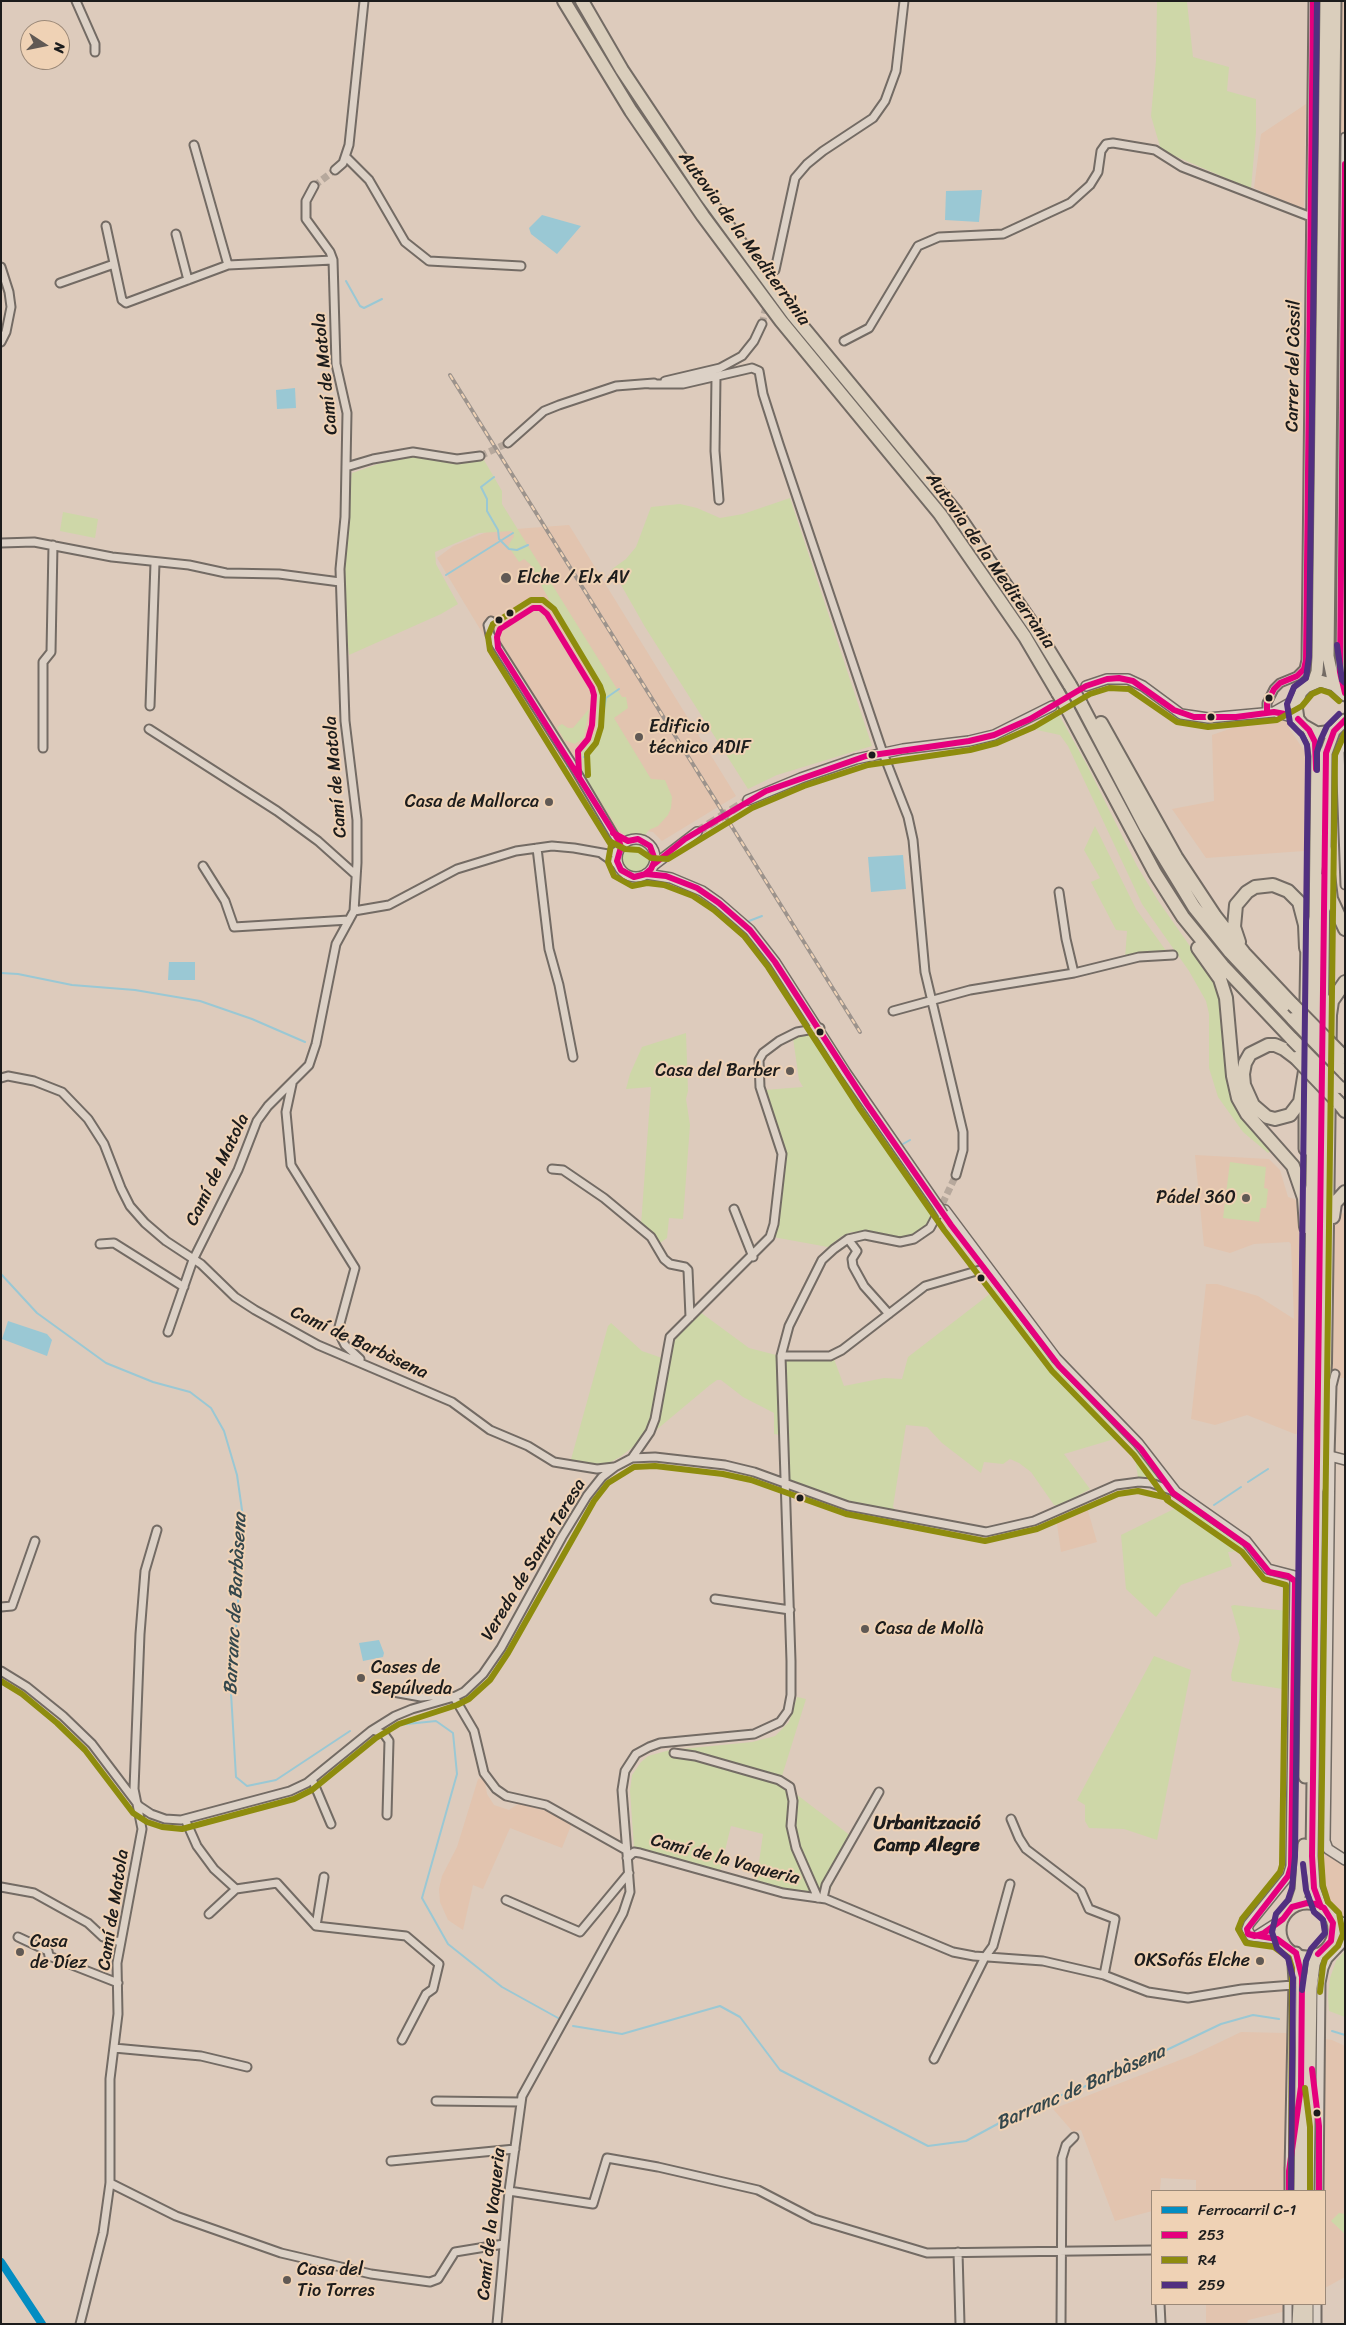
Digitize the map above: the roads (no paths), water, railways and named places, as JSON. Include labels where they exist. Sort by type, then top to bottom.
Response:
[{"type":"highway","name":"Autovia de la Mediterrània","points":[[564,1],[631,110],[703,216],[781,321],[940,514],[1025,637],[1068,710],[1155,873],[1183,917],[1218,960],[1292,1039],[1342,1098]]},
{"type":"highway","name":"Autovia de la Mediterrània","points":[[582,1],[622,70],[736,238],[793,315],[955,511],[1035,628],[1078,684],[1084,702],[1151,836],[1194,907],[1230,952],[1344,1073]]},
{"type":"highway","points":[[1313,683],[1317,672],[1318,657],[1326,1]]},
{"type":"highway","points":[[1335,1],[1328,656],[1345,694]]},
{"type":"highway","points":[[1309,1356],[1316,783],[1315,742],[1309,730],[1298,719],[1296,706],[1297,699],[1306,687],[1313,683],[1320,681],[1340,683]]},
{"type":"highway","points":[[1084,702],[1176,857],[1215,916],[1244,953],[1344,1057]]},
{"type":"highway","points":[[1300,2190],[1302,1977],[1291,1949],[1281,1932],[1283,1919],[1296,1905],[1301,1890],[1304,1856],[1314,1495],[1326,753],[1334,731],[1345,720]]},
{"type":"highway","points":[[1309,730],[1317,733],[1334,731]]},
{"type":"highway","points":[[1314,1495],[1306,1227],[1305,1071],[1306,948],[1310,855],[1316,783]]},
{"type":"highway","points":[[1325,850],[1331,899],[1345,929]]},
{"type":"highway","points":[[1244,953],[1234,927],[1236,905],[1247,892],[1265,885],[1281,887],[1299,902],[1305,925],[1306,948]]},
{"type":"highway","points":[[1183,917],[1193,940],[1220,978],[1226,998],[1233,1076],[1238,1098],[1247,1114],[1293,1166],[1304,1198],[1306,1227]]},
{"type":"highway","points":[[1314,1495],[1325,1363],[1330,1015],[1332,1001],[1345,982]]},
{"type":"highway","points":[[1305,1071],[1300,1102],[1290,1115],[1283,1118],[1267,1117],[1253,1105],[1244,1085],[1244,1063],[1250,1054],[1268,1045],[1275,1045],[1296,1058],[1342,1098]]},
{"type":"highway","points":[[1327,1294],[1332,1219],[1335,1203],[1345,1192]]},
{"type":"highway","points":[[1312,1559],[1312,1856],[1314,1888],[1321,1907]]},
{"type":"highway","points":[[1291,1949],[1310,1956],[1318,1954],[1331,1942],[1334,1934],[1331,1916],[1321,1907],[1307,1903],[1296,1905]]},
{"type":"highway","points":[[1308,2190],[1312,1975],[1318,1954]]},
{"type":"highway","points":[[1298,2324],[1299,2305]]},
{"type":"highway","points":[[1307,2305],[1307,2324]]},
{"type":"street","points":[[76,1],[95,44],[94,52]]},
{"type":"street","points":[[336,170],[340,168],[346,156],[364,1]]},
{"type":"street","points":[[775,270],[794,178],[807,164],[873,118],[885,101],[896,71],[904,1]]},
{"type":"street","name":"Carrer del Còssil","points":[[1271,713],[1267,703],[1274,689],[1280,683],[1298,676],[1304,669],[1306,660],[1313,1]]},
{"type":"street","points":[[1340,683],[1345,137]]},
{"type":"street","points":[[844,341],[869,328],[918,246],[938,237],[1003,234],[1070,203],[1090,185],[1098,172],[1101,151],[1106,144],[1113,143],[1155,150],[1182,167],[1311,217]]},
{"type":"street","points":[[194,145],[228,265]]},
{"type":"street","points":[[346,156],[369,180],[405,242],[430,261],[521,266]]},
{"type":"street","name":"Camí de Matola","points":[[168,1332],[193,1260],[238,1170],[257,1121],[309,1065],[316,1044],[336,944],[354,911],[357,820],[346,721],[340,582],[347,413],[336,364],[333,260],[330,252],[306,219],[307,196],[314,186]]},
{"type":"street","points":[[106,226],[122,300],[126,303],[228,265],[333,260]]},
{"type":"street","points":[[176,234],[188,280]]},
{"type":"street","points":[[60,283],[114,264]]},
{"type":"street","points":[[1,267],[9,292],[11,307],[6,332],[1,342]]},
{"type":"street","points":[[650,384],[720,368],[742,356],[754,341],[762,324]]},
{"type":"street","points":[[508,443],[544,411],[616,386],[683,384],[752,368],[759,371],[768,410],[883,752],[908,817],[913,840],[925,972],[963,1132],[963,1150],[956,1175]]},
{"type":"street","points":[[716,377],[715,451],[720,500]]},
{"type":"street","points":[[346,467],[373,459],[413,452],[457,459],[480,456]]},
{"type":"street","points":[[1,543],[34,542],[112,557],[189,566],[226,573],[279,574],[340,582]]},
{"type":"street","points":[[43,748],[43,662],[51,652],[53,545]]},
{"type":"street","points":[[150,706],[154,563]]},
{"type":"street","points":[[491,620],[488,625],[490,635],[622,846],[619,866]]},
{"type":"street","points":[[1340,672],[1345,694]]},
{"type":"street","points":[[1078,684],[1107,679],[1128,679],[1143,686],[1174,710],[1194,717],[1227,717],[1271,713],[1298,719]]},
{"type":"street","points":[[1271,713],[1297,699]]},
{"type":"street","points":[[748,800],[843,763],[883,752],[982,738],[1013,727],[1052,706]]},
{"type":"street","points":[[149,729],[211,767],[284,816],[318,841],[356,875]]},
{"type":"street","points":[[1345,738],[1340,752],[1345,885]]},
{"type":"street","points":[[600,853],[619,866],[629,876],[639,877],[646,874],[653,865],[674,847],[697,832]]},
{"type":"street","points":[[354,911],[389,905],[457,869],[516,851],[564,846],[611,854],[622,846],[642,841],[653,850],[664,851],[674,847]]},
{"type":"street","points":[[537,848],[549,949],[559,985],[572,1057]]},
{"type":"street","points":[[653,850],[653,865]]},
{"type":"street","points":[[653,865],[701,887],[745,922],[770,951],[818,1028],[941,1209],[1056,1358],[1138,1443],[1173,1491],[1246,1542],[1268,1568],[1276,1572],[1292,1574],[1295,1581],[1291,1866],[1288,1876],[1249,1924],[1248,1934],[1277,1939],[1291,1949],[1293,1985],[1289,2190]]},
{"type":"street","points":[[203,866],[225,901],[234,928],[349,920]]},
{"type":"street","points":[[646,874],[671,878],[697,888],[734,915],[762,944],[818,1028]]},
{"type":"street","points":[[1059,892],[1066,940],[1074,973]]},
{"type":"street","points":[[894,1011],[970,990],[1074,973],[1139,957],[1173,955]]},
{"type":"street","points":[[632,1458],[650,1432],[655,1419],[670,1337],[753,1257],[770,1238],[782,1154],[760,1087],[759,1060],[770,1047],[806,1026],[809,1017]]},
{"type":"street","points":[[797,1032],[818,1028]]},
{"type":"street","name":"Camí de Barbàsena","points":[[1,1078],[8,1076],[45,1084],[62,1092],[74,1103],[104,1144],[130,1206],[145,1224],[206,1269],[235,1296],[255,1310],[318,1345],[452,1402],[490,1430],[528,1446],[554,1462],[596,1469],[614,1467]]},
{"type":"street","points":[[293,1082],[286,1112],[291,1165],[355,1268],[339,1327],[340,1335],[345,1345],[363,1363]]},
{"type":"street","points":[[552,1169],[564,1170],[604,1198],[652,1237],[664,1259],[670,1264],[685,1266],[688,1270],[690,1317]]},
{"type":"street","points":[[734,1209],[753,1257]]},
{"type":"street","points":[[627,1858],[622,1790],[625,1771],[636,1754],[660,1743],[754,1734],[780,1722],[788,1711],[791,1695],[790,1610],[782,1356],[789,1326],[822,1260],[848,1239],[865,1236],[900,1242],[914,1239],[930,1228],[941,1209]]},
{"type":"street","points":[[848,1239],[857,1251],[852,1259],[864,1286],[889,1314]]},
{"type":"street","points":[[100,1244],[114,1243],[184,1287]]},
{"type":"street","points":[[782,1356],[830,1356],[842,1350],[925,1286],[986,1269]]},
{"type":"street","points":[[1335,1374],[1332,1386],[1330,1456],[1325,1841],[1328,1849],[1345,1860]]},
{"type":"street","points":[[1330,1456],[1345,1460]]},
{"type":"street","name":"Vereda de Santa Teresa","points":[[1,1671],[27,1687],[63,1716],[92,1744],[139,1806],[151,1814],[165,1819],[185,1819],[282,1794],[312,1779],[373,1730],[412,1709],[454,1697],[483,1674],[587,1496],[602,1477],[614,1467],[632,1458],[656,1457],[725,1465],[754,1472],[848,1506],[986,1532],[1034,1520],[1116,1485],[1139,1482],[1173,1491]]},
{"type":"street","name":"Camí de Matola","points":[[80,2324],[103,2233],[110,2183],[110,2078],[118,2014],[117,1963],[142,1829],[139,1806],[134,1789],[140,1634],[145,1571],[157,1530]]},
{"type":"street","points":[[1,1607],[12,1606],[35,1541]]},
{"type":"street","points":[[715,1599],[790,1610]]},
{"type":"street","points":[[393,1692],[421,1697],[443,1695],[454,1697],[474,1731],[484,1773],[496,1789],[506,1796],[546,1805],[626,1850]]},
{"type":"street","points":[[373,1730],[384,1734],[389,1741],[387,1815]]},
{"type":"street","points":[[674,1753],[695,1756],[779,1780],[790,1788],[793,1801],[791,1826],[796,1848],[821,1898]]},
{"type":"street","points":[[312,1779],[331,1824]]},
{"type":"street","points":[[821,1898],[826,1885],[879,1792]]},
{"type":"street","points":[[1011,1818],[1019,1838],[1026,1849],[1081,1891],[1089,1909],[1115,1919],[1104,1976]]},
{"type":"street","points":[[185,1819],[197,1846],[214,1869],[236,1889]]},
{"type":"street","name":"Camí de la Vaqueria","points":[[497,2324],[509,2191],[521,2102],[532,2076],[558,2034],[623,1913],[630,1892],[627,1858],[634,1852],[783,1893],[821,1898],[954,1952],[984,1957],[1043,1961],[1104,1976],[1148,1992],[1188,1998],[1242,1989],[1293,1985]]},
{"type":"street","points":[[506,1900],[580,1932],[629,1873]]},
{"type":"street","points":[[316,1926],[324,1877]]},
{"type":"street","points":[[208,1914],[236,1889],[277,1883],[316,1926],[406,1936],[439,1964],[433,1989],[426,1994],[402,2040]]},
{"type":"street","points":[[934,2059],[984,1957],[993,1946],[1010,1884]]},
{"type":"street","points":[[1,1887],[34,1893],[88,1923],[103,1937],[120,1942]]},
{"type":"street","points":[[1331,1916],[1345,1924]]},
{"type":"street","points":[[1255,1936],[1264,1933],[1283,1919]]},
{"type":"street","points":[[1331,1942],[1345,1932]]},
{"type":"street","points":[[18,1936],[48,1951],[50,1956],[118,1982]]},
{"type":"street","points":[[1318,2190],[1321,1983],[1328,1959],[1345,1941]]},
{"type":"street","points":[[114,2048],[201,2056],[247,2067]]},
{"type":"street","points":[[1310,2053],[1319,2126]]},
{"type":"street","points":[[1289,2171],[1301,2087]]},
{"type":"street","points":[[436,2101],[521,2102]]},
{"type":"street","points":[[1061,2324],[1062,2158],[1066,2145],[1074,2137]]},
{"type":"street","points":[[391,2161],[515,2149]]},
{"type":"street","points":[[509,2191],[593,2204],[607,2158],[658,2167],[758,2190],[814,2220],[926,2252],[1151,2250]]},
{"type":"street","points":[[110,2183],[176,2216],[281,2253],[371,2274],[430,2282],[438,2279],[455,2252],[504,2244]]},
{"type":"street","points":[[958,2252],[960,2324]]},
{"type":"street","points":[[1160,2305],[1160,2324]]},
{"type":"street","points":[[1288,2305],[1288,2324]]},
{"type":"street","points":[[1317,2305],[1317,2324]]},
{"type":"water","points":[[982,190],[979,222],[945,220],[946,191]]},
{"type":"water","points":[[542,215],[581,226],[557,254],[531,234],[529,228]]},
{"type":"water","points":[[295,388],[296,408],[277,409],[276,390]]},
{"type":"water","points":[[903,855],[906,889],[871,892],[868,857]]},
{"type":"water","points":[[169,962],[195,962],[195,980],[168,980]]},
{"type":"water","points":[[8,1321],[47,1334],[52,1340],[47,1356],[2,1339]]},
{"type":"water","points":[[379,1640],[384,1653],[383,1657],[363,1661],[359,1643]]},
{"type":"waterway","points":[[346,281],[360,306],[364,308],[382,299]]},
{"type":"waterway","points":[[494,477],[481,487],[487,499],[487,511],[498,530],[499,539],[509,549],[517,550],[528,545]]},
{"type":"waterway","points":[[446,575],[513,533]]},
{"type":"waterway","points":[[584,757],[597,745],[606,698],[619,689]]},
{"type":"waterway","points":[[564,768],[569,765]]},
{"type":"waterway","points":[[749,921],[762,916]]},
{"type":"waterway","points":[[732,926],[737,923]]},
{"type":"waterway","points":[[1,973],[18,974],[72,985],[135,990],[200,1001],[252,1019],[305,1042]]},
{"type":"waterway","points":[[903,1144],[910,1140]]},
{"type":"waterway","name":"Barranc de Barbàsena","points":[[1,1274],[37,1313],[106,1363],[153,1382],[190,1392],[211,1408],[224,1431],[237,1475],[244,1524],[231,1693],[236,1777],[247,1786],[276,1780],[350,1731]]},
{"type":"waterway","points":[[1248,1482],[1268,1469]]},
{"type":"waterway","points":[[1214,1505],[1241,1487]]},
{"type":"waterway","name":"Barranc de Barbàsena","points":[[397,1725],[436,1721],[453,1733],[457,1774],[422,1898],[448,1944],[502,1987],[558,2018]]},
{"type":"waterway","name":"Barranc de Barbàsena","points":[[573,2026],[622,2034],[720,2006],[740,2017],[780,2070],[928,2146],[966,2141],[1027,2108],[1110,2077],[1221,2024],[1253,2015],[1279,2019]]},
{"type":"waterway","name":"Barranc de Barbàsena","points":[[1332,2031],[1345,2035]]},
{"type":"tunnel","points":[[314,186],[335,170]]},
{"type":"tunnel","points":[[762,324],[767,302]]},
{"type":"tunnel","points":[[480,456],[508,443]]},
{"type":"tunnel","points":[[697,832],[748,800]]},
{"type":"tunnel","points":[[938,1213],[956,1175]]},
{"type":"railway","points":[[450,375],[860,1032]]},
{"type":"rail line","name":"C-1","points":[[1,2262],[42,2324]]},
{"type":"place","name":"Elche / Elx AV","points":[[506,578]]},
{"type":"place","name":"Edificio técnico ADIF","points":[[639,737]]},
{"type":"place","name":"Casa de Mallorca","points":[[549,802]]},
{"type":"place","name":"Casa del Barber","points":[[790,1071]]},
{"type":"place","name":"Pádel 360","points":[[1246,1198]]},
{"type":"place","name":"Casa de Mollà","points":[[865,1629]]},
{"type":"place","name":"Cases de Sepúlveda","points":[[361,1678]]},
{"type":"place","name":"Casa de Díez","points":[[20,1952]]},
{"type":"place","name":"OKSofás Elche","points":[[1260,1961]]},
{"type":"place","name":"Casa del Tio Torres","points":[[287,2280]]},
{"type":"district","name":"Urbanització Camp Alegre","points":[[927,1835]]}]
